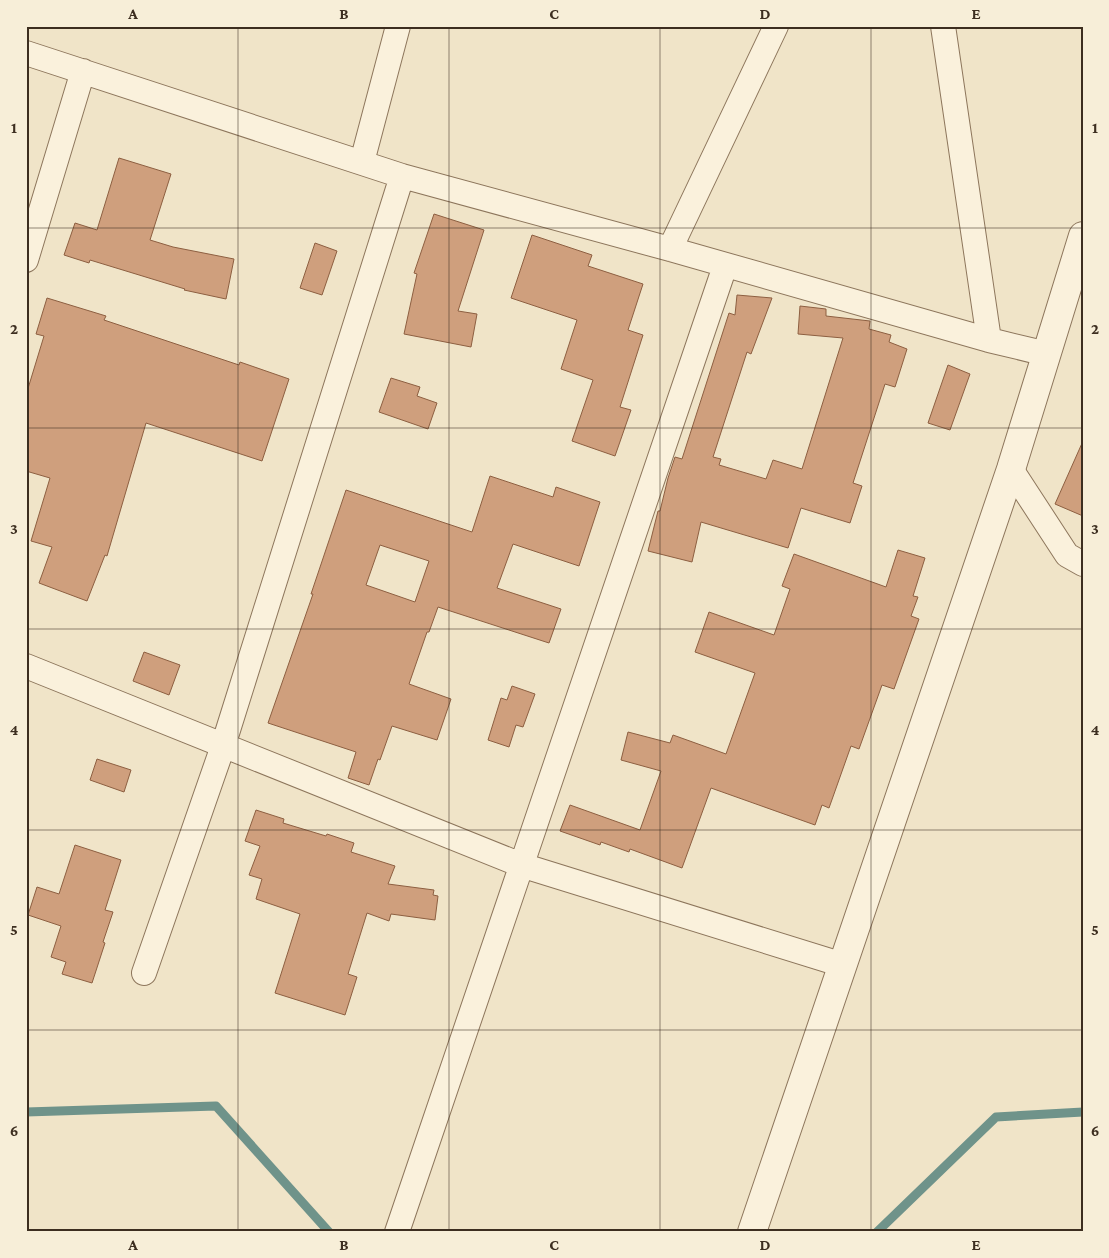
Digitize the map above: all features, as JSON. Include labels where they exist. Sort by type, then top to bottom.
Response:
[{"type":"street","points":[[362,162],[398,26]]},
{"type":"street","points":[[670,249],[776,26]]},
{"type":"street","points":[[943,26],[989,340]]},
{"type":"street","points":[[26,53],[402,176],[670,249],[989,340],[1047,354]]},
{"type":"street","points":[[26,260],[82,72]]},
{"type":"street","points":[[144,973],[223,746],[402,176]]},
{"type":"street","points":[[752,1232],[1011,469],[1083,236]]},
{"type":"street","points":[[397,1232],[725,266]]},
{"type":"street","points":[[1011,469],[1067,555],[1083,564]]},
{"type":"street","points":[[26,666],[521,865],[843,965]]},
{"type":"building","points":[[119,158],[171,174],[150,240],[173,247],[234,259],[226,299],[184,290],[90,260],[89,263],[64,255],[75,223],[97,230]]},
{"type":"building","points":[[434,214],[484,230],[458,311],[477,314],[471,347],[404,334],[417,274],[414,273]]},
{"type":"building","points":[[532,235],[592,255],[588,266],[643,284],[628,330],[643,335],[620,407],[631,410],[615,456],[572,441],[593,380],[561,369],[577,320],[511,298]]},
{"type":"building","points":[[315,243],[337,251],[322,295],[300,288]]},
{"type":"building","points":[[737,295],[772,298],[751,354],[747,352],[713,457],[721,459],[719,465],[766,479],[773,460],[802,469],[843,338],[798,334],[800,306],[826,309],[826,316],[870,321],[869,329],[891,335],[889,342],[907,349],[895,387],[885,384],[853,483],[862,486],[850,523],[801,508],[788,548],[701,522],[692,562],[648,551],[675,457],[682,459],[729,313],[735,315]]},
{"type":"building","points":[[47,298],[106,316],[104,320],[239,365],[240,362],[289,379],[262,461],[146,423],[107,556],[105,555],[87,601],[39,583],[52,547],[31,541],[50,478],[26,471],[26,395],[44,336],[36,334]]},
{"type":"building","points":[[948,365],[970,374],[950,430],[928,423]]},
{"type":"building","points":[[391,378],[420,387],[417,396],[437,403],[428,429],[379,412]]},
{"type":"building","points":[[1083,441],[1083,516],[1055,504]]},
{"type":"building","points":[[490,476],[553,497],[556,487],[600,502],[579,566],[513,544],[497,588],[561,609],[549,643],[438,607],[409,684],[451,699],[437,740],[392,726],[369,785],[348,778],[356,752],[268,723],[313,594],[311,594],[346,490],[472,532]],"holes":[[[380,545],[429,561],[415,602],[366,585]]]},
{"type":"building","points":[[898,550],[925,558],[913,596],[918,597],[911,616],[919,619],[894,689],[882,685],[859,749],[851,746],[829,808],[822,805],[815,825],[711,788],[682,868],[630,849],[629,852],[601,842],[600,845],[560,831],[570,805],[640,830],[661,771],[621,760],[628,732],[670,743],[673,735],[726,754],[755,673],[695,652],[709,612],[774,635],[790,589],[782,586],[794,554],[886,587]]},
{"type":"building","points":[[144,652],[180,665],[169,695],[133,681]]},
{"type":"building","points":[[512,686],[535,694],[523,727],[516,725],[509,747],[488,740],[501,698],[507,700]]},
{"type":"building","points":[[97,759],[131,770],[124,792],[90,780]]},
{"type":"building","points":[[256,810],[284,819],[283,823],[354,843],[351,852],[395,866],[388,884],[434,890],[433,895],[438,896],[435,920],[391,914],[389,921],[367,913],[348,974],[357,977],[345,1015],[275,993],[300,914],[256,899],[262,879],[249,875],[260,846],[245,841]]},
{"type":"building","points":[[75,845],[121,860],[105,910],[113,912],[92,983],[62,974],[66,962],[51,957],[61,926],[28,915],[37,887],[59,894]]},
{"type":"waterway","points":[[26,1112],[216,1106],[329,1232]]},
{"type":"waterway","points":[[877,1232],[996,1117],[1083,1112]]}]
